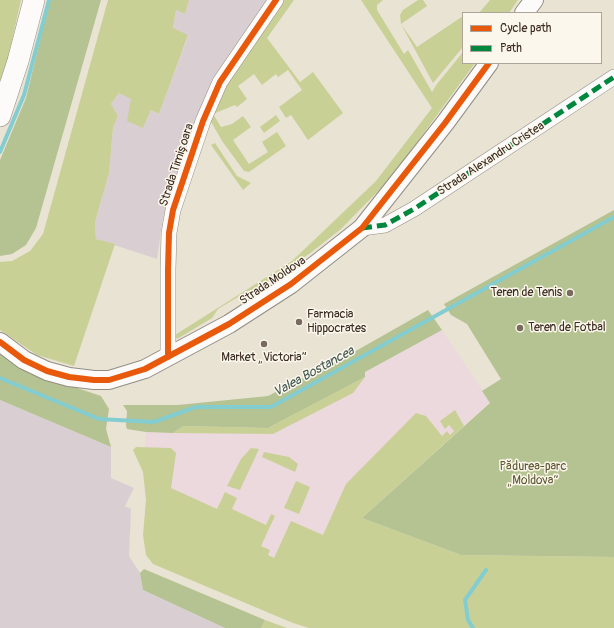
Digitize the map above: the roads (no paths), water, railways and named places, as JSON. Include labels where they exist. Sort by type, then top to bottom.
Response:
[{"type":"main road","points":[[0,116],[18,61],[34,0]]},
{"type":"street","name":"Strada Timișoara","points":[[168,357],[169,233],[173,210],[197,138],[220,82],[276,0]]},
{"type":"street","points":[[525,12],[534,0]]},
{"type":"street","name":"Strada Moldova","points":[[0,342],[24,360],[47,371],[69,377],[109,380],[126,375],[168,357],[229,324],[291,284],[362,228],[445,123],[488,64]]},
{"type":"street","name":"Strada Alexandru Cristea","points":[[362,228],[386,224],[414,209],[614,78]]},
{"type":"waterway","points":[[0,152],[24,95],[49,0]]},
{"type":"waterway","name":"Valea Bostancea","points":[[0,378],[99,419],[154,422],[196,407],[271,407],[614,217]]},
{"type":"waterway","points":[[473,628],[468,620],[465,600],[486,570]]},
{"type":"place","name":"Teren de Tenis","points":[[570,293]]},
{"type":"place","name":"Farmacia Hippocrates","points":[[299,322]]},
{"type":"place","name":"Teren de Fotbal","points":[[520,328]]},
{"type":"place","name":"Market „Victoria”","points":[[264,344]]},
{"type":"park label","name":"Pădurea-parc „Moldova”","points":[[533,474]]}]
